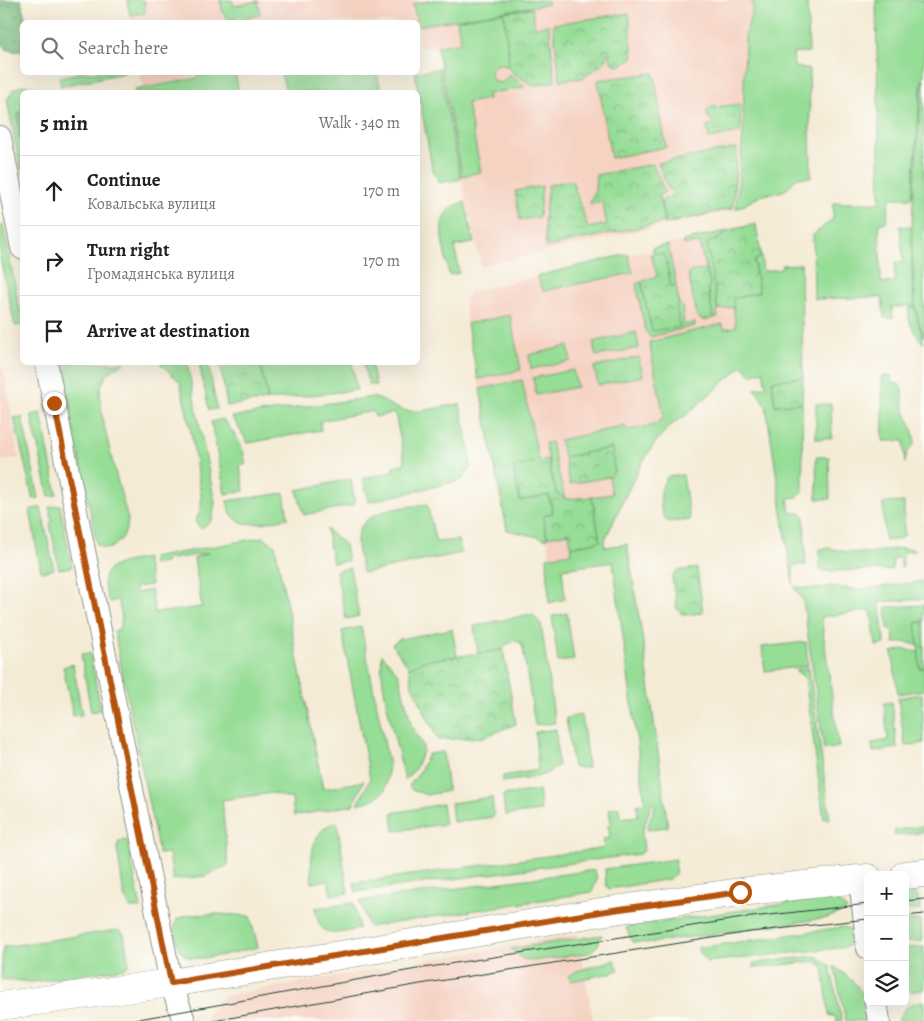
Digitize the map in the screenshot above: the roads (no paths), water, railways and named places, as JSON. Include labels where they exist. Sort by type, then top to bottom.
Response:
[{"type":"street","points":[[0,137],[20,238]]},
{"type":"street","points":[[47,365],[171,983],[184,1021]]},
{"type":"street","points":[[909,875],[924,873]]},
{"type":"street","points":[[0,1006],[171,983],[606,911],[740,892],[864,879]]},
{"type":"street","points":[[877,1006],[879,1021]]},
{"type":"tram line","points":[[909,901],[924,899]]},
{"type":"tram line","points":[[128,1021],[417,969],[743,918],[864,904]]},
{"type":"tram line","points":[[909,916],[924,914]]},
{"type":"tram line","points":[[213,1021],[420,984],[750,932],[864,919]]}]
